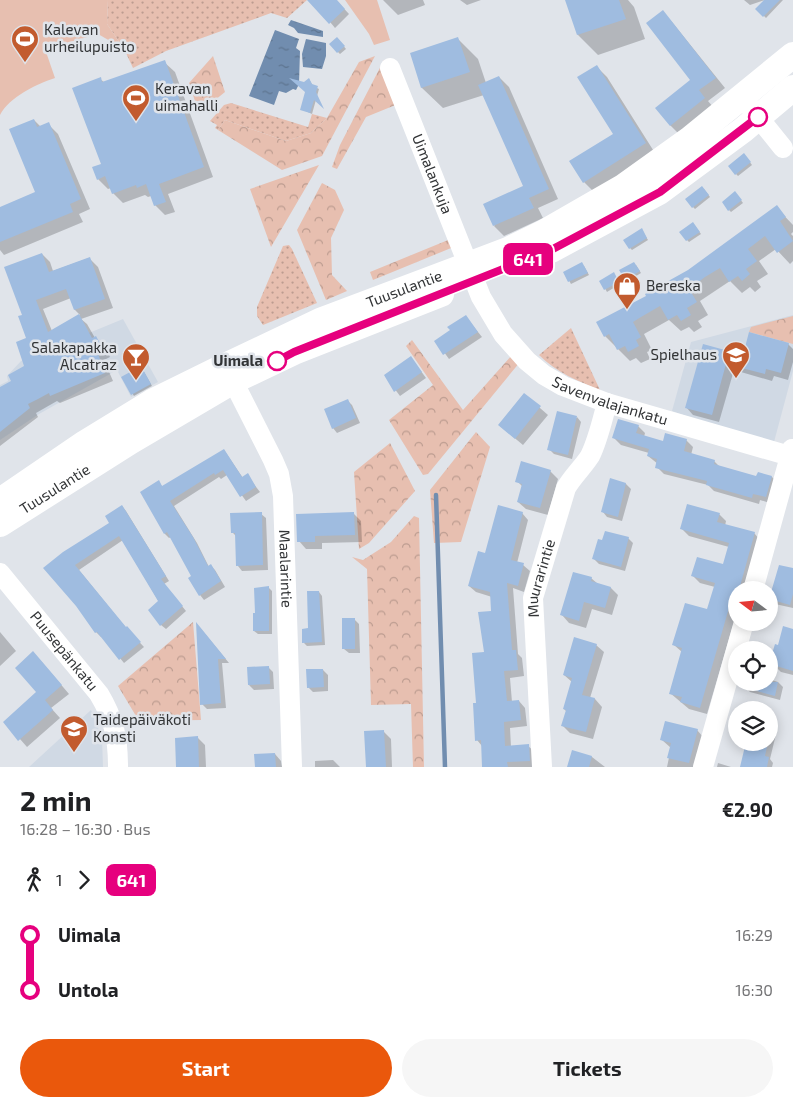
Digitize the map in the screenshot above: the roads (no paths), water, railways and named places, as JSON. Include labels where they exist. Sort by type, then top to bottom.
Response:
[{"type":"main road","name":"Tuusulantie","points":[[0,524],[130,441],[233,382],[294,352],[471,272],[623,187],[690,139],[793,55]]},
{"type":"main road","name":"Tuusulantie","points":[[0,501],[85,443],[152,402],[320,321],[471,272],[551,250],[636,206],[676,180],[793,88]]},
{"type":"street","name":"Uimalankuja","points":[[390,68],[471,272]]},
{"type":"street","points":[[742,96],[784,148]]},
{"type":"street","name":"Savenvalajankatu","points":[[471,272],[481,297],[503,334],[544,375],[563,386],[607,403],[792,456]]},
{"type":"street","name":"Maalarintie","points":[[233,382],[273,460],[279,474],[283,496],[292,767]]},
{"type":"street","name":"Muurarintie","points":[[542,767],[533,598],[566,488],[594,447],[607,403]]},
{"type":"street","points":[[756,581],[792,456]]},
{"type":"street","name":"Puusepänkatu","points":[[0,573],[99,694],[111,715],[116,732],[118,767]]},
{"type":"street","points":[[704,767],[742,631]]},
{"type":"water","points":[[291,20],[323,31],[323,37],[298,33],[288,25]]},
{"type":"water","points":[[275,30],[299,39],[296,48],[300,51],[299,84],[296,90],[293,89],[286,93],[279,91],[274,105],[249,96]]},
{"type":"water","points":[[306,39],[326,43],[326,56],[322,69],[303,67],[302,54]]},
{"type":"waterway","points":[[436,495],[445,767]]},
{"type":"place","name":"Kalevan urheilupuisto","points":[[25,63]]},
{"type":"place","name":"Keravan uimahalli","points":[[136,122]]},
{"type":"place","name":"Bereska","points":[[627,310]]},
{"type":"place","name":"Uimala","points":[[277,361]]},
{"type":"place","name":"Spielhaus","points":[[736,379]]},
{"type":"place","name":"Salakapakka Alcatraz","points":[[136,381]]},
{"type":"place","name":"Taidepäiväkoti Konsti","points":[[74,753]]}]
